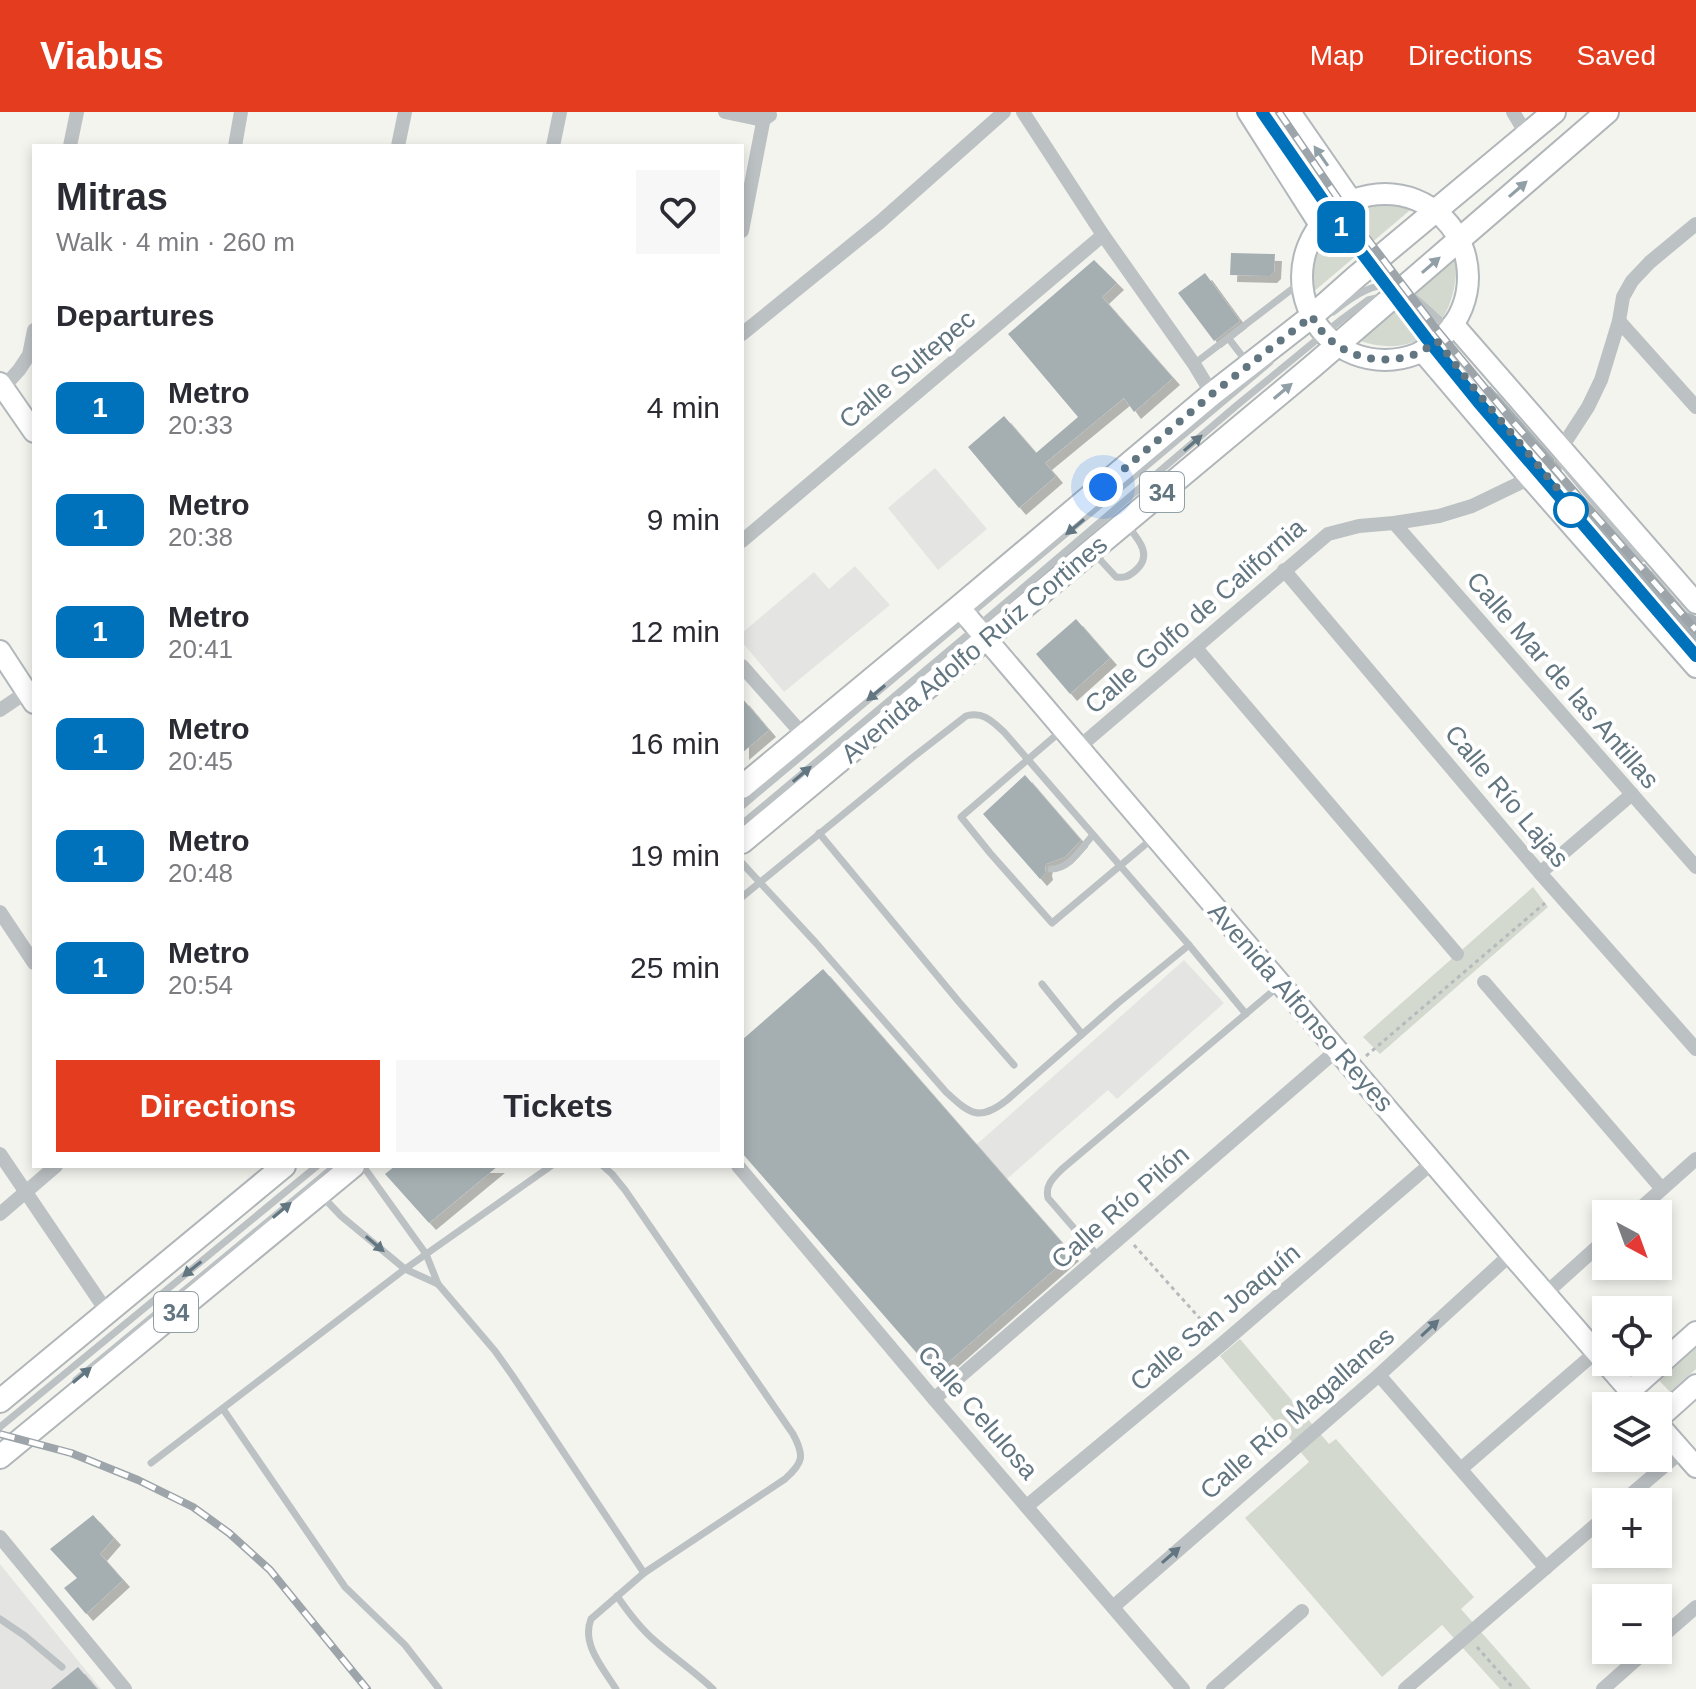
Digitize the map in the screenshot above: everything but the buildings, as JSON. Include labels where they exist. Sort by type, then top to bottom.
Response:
[{"type":"main road","points":[[1248,112],[1320,225]]},
{"type":"main road","points":[[1290,112],[1351,200]]},
{"type":"main road","name":"Avenida Adolfo Ruíz Cortines","points":[[744,785],[804,736],[973,622],[1092,550],[1125,523],[1437,211],[1554,112]]},
{"type":"main road","name":"Avenida Adolfo Ruíz Cortines","points":[[744,840],[1212,394],[1250,366],[1397,294],[1607,112]]},
{"type":"main road","points":[[1472,181],[1471,202],[1482,210],[1493,211]]},
{"type":"main road","points":[[1373,194],[1396,194],[1418,200],[1437,211],[1460,240],[1467,261],[1468,283],[1463,305],[1440,336],[1410,356],[1391,360],[1353,354],[1319,331],[1300,283],[1306,248],[1320,225],[1351,200],[1373,194]]},
{"type":"main road","points":[[1440,336],[1556,449],[1696,603]]},
{"type":"main road","points":[[1440,336],[1530,478],[1696,667]]},
{"type":"main road","points":[[1,387],[32,429]]},
{"type":"main road","name":"Avenida Alfonso Reyes","points":[[973,622],[1592,1347]]},
{"type":"main road","points":[[0,651],[31,694]]},
{"type":"main road","name":"34","points":[[0,1401],[282,1168]]},
{"type":"main road","name":"34","points":[[0,1457],[351,1168]]},
{"type":"main road","points":[[1641,1392],[1696,1332]]},
{"type":"main road","name":"Avenida Alfonso Reyes","points":[[1617,1376],[1631,1392]]},
{"type":"main road","points":[[1672,1408],[1696,1385]]},
{"type":"main road","points":[[1672,1438],[1696,1467]]},
{"type":"street","points":[[70,144],[77,112]]},
{"type":"street","points":[[235,144],[241,112]]},
{"type":"street","points":[[398,144],[405,112]]},
{"type":"street","points":[[553,144],[560,112]]},
{"type":"street","points":[[725,112],[767,115],[744,222]]},
{"type":"street","points":[[744,332],[880,222],[1004,112]]},
{"type":"street","points":[[1023,112],[1212,394]]},
{"type":"street","points":[[1513,112],[1527,135]]},
{"type":"street","points":[[1556,449],[1588,407],[1601,380],[1623,297],[1632,281],[1696,224]]},
{"type":"street","name":"Calle Sultepec","points":[[744,539],[1103,235]]},
{"type":"street","points":[[1619,321],[1696,407]]},
{"type":"street","points":[[1,387],[29,355],[32,340]]},
{"type":"street","name":"Calle Golfo de California","points":[[1078,748],[1328,534],[1359,526],[1439,516],[1472,506],[1530,478]]},
{"type":"street","name":"Calle Mar de las Antillas","points":[[1394,523],[1696,867]]},
{"type":"street","name":"Calle Río Lajas","points":[[1284,570],[1540,873],[1696,1049]]},
{"type":"street","points":[[1196,648],[1457,954]]},
{"type":"street","points":[[744,668],[804,736]]},
{"type":"street","points":[[0,710],[31,694]]},
{"type":"street","points":[[1540,873],[1632,794]]},
{"type":"street","points":[[0,912],[32,960]]},
{"type":"street","points":[[1484,982],[1662,1189]]},
{"type":"street","name":"Calle Río Pilón","points":[[934,1399],[1337,1050]]},
{"type":"street","points":[[0,1154],[107,1312]]},
{"type":"street","points":[[1650,1200],[1696,1159]]},
{"type":"street","name":"Calle San Joaquín","points":[[1027,1506],[1222,1344],[1433,1162]]},
{"type":"street","points":[[0,1214],[54,1168]]},
{"type":"street","name":"Calle Celulosa","points":[[740,1168],[1183,1689]]},
{"type":"street","points":[[1546,1293],[1592,1252]]},
{"type":"street","name":"Calle Río Magallanes","points":[[1113,1607],[1379,1375],[1511,1254]]},
{"type":"street","points":[[1462,1468],[1592,1355]]},
{"type":"street","points":[[1379,1375],[1546,1568]]},
{"type":"street","points":[[1638,1488],[1682,1451]]},
{"type":"street","points":[[1405,1689],[1592,1528]]},
{"type":"street","points":[[0,1537],[125,1689]]},
{"type":"street","points":[[1672,1628],[1696,1607]]},
{"type":"street","points":[[1213,1689],[1302,1611]]},
{"type":"street","points":[[1603,1689],[1631,1664]]},
{"type":"lane","points":[[1194,364],[1300,283]]},
{"type":"lane","points":[[1397,294],[1408,310],[1440,336],[1477,392],[1626,572]]},
{"type":"lane","points":[[1397,294],[1530,426]]},
{"type":"lane","points":[[744,804],[1225,415],[1319,331]]},
{"type":"lane","points":[[1229,339],[1250,366]]},
{"type":"lane","points":[[744,822],[1275,358]]},
{"type":"lane","points":[[1556,449],[1641,559]]},
{"type":"lane","points":[[1092,550],[1116,577],[1127,577],[1133,573],[1144,560],[1145,553],[1125,523]]},
{"type":"lane","points":[[744,895],[966,716],[973,714],[989,718],[1004,732],[1246,1014]]},
{"type":"lane","points":[[1063,729],[961,817],[990,853],[1052,923],[1154,836]]},
{"type":"lane","points":[[984,797],[991,806]]},
{"type":"lane","points":[[819,833],[1014,1065]]},
{"type":"lane","points":[[1051,869],[1057,870],[1067,865],[1093,835]]},
{"type":"lane","points":[[744,865],[946,1092],[973,1113],[981,1114],[997,1108],[1189,945]]},
{"type":"lane","points":[[1042,984],[1082,1034]]},
{"type":"lane","points":[[1099,1257],[1048,1198],[1050,1183],[1062,1169],[1281,984]]},
{"type":"lane","points":[[0,1427],[315,1168]]},
{"type":"lane","points":[[69,1386],[333,1168]]},
{"type":"lane","points":[[364,1168],[426,1254],[438,1284],[495,1351],[644,1573]]},
{"type":"lane","points":[[151,1463],[405,1269],[548,1168]]},
{"type":"lane","points":[[605,1168],[625,1190],[776,1408],[800,1446],[801,1455],[800,1463],[785,1479],[644,1573],[591,1619],[588,1634],[593,1651],[616,1689]]},
{"type":"lane","points":[[319,1194],[405,1269],[438,1284]]},
{"type":"lane","points":[[223,1409],[345,1587],[405,1645],[439,1689]]},
{"type":"lane","points":[[617,1596],[644,1631],[713,1689]]},
{"type":"lane","points":[[0,1619],[62,1667]]},
{"type":"path","points":[[1352,1067],[1558,892]]},
{"type":"path","points":[[1125,1235],[1222,1344]]},
{"type":"path","points":[[1467,1636],[1514,1689]]},
{"type":"shaded area","points":[[1382,198],[1400,199],[1415,206],[1312,293],[1315,257],[1326,230],[1348,210]]},
{"type":"shaded area","points":[[1456,255],[1452,297],[1445,315],[1434,329],[1420,339],[1403,345],[1383,346],[1360,341]]},
{"type":"shaded area","points":[[935,468],[987,529],[938,570],[888,508]]},
{"type":"shaded area","points":[[855,566],[890,605],[784,692],[744,644],[744,631],[814,572],[829,589]]},
{"type":"shaded area","points":[[1533,887],[1548,907],[1380,1054],[1363,1037]]},
{"type":"shaded area","points":[[1184,960],[1224,1003],[1117,1099],[1108,1090],[1007,1179],[976,1145]]},
{"type":"shaded area","points":[[1240,1339],[1329,1444],[1336,1439],[1474,1597],[1461,1609],[1531,1689],[1500,1689],[1442,1625],[1382,1677],[1245,1518],[1309,1462],[1220,1356]]},
{"type":"shaded area","points":[[1696,1339],[1696,1369],[1670,1392],[1655,1376],[1672,1376],[1672,1360]]},
{"type":"shaded area","points":[[0,1564],[101,1689],[0,1689]]},
{"type":"railway","points":[[1262,112],[1339,223],[1427,339],[1696,656]]},
{"type":"railway","points":[[1279,112],[1350,216],[1437,330],[1514,423],[1696,630]]},
{"type":"railway","points":[[0,1434],[71,1453],[138,1480],[193,1507],[229,1533],[270,1570],[367,1689]]},
{"type":"metro line","name":"1","points":[[1262,112],[1339,223],[1427,339],[1696,656]]},
{"type":"route","points":[[1103,487],[1212,394],[1312,316],[1316,325],[1336,345],[1372,359],[1391,360],[1410,356],[1437,341],[1577,512],[1571,510]]}]
